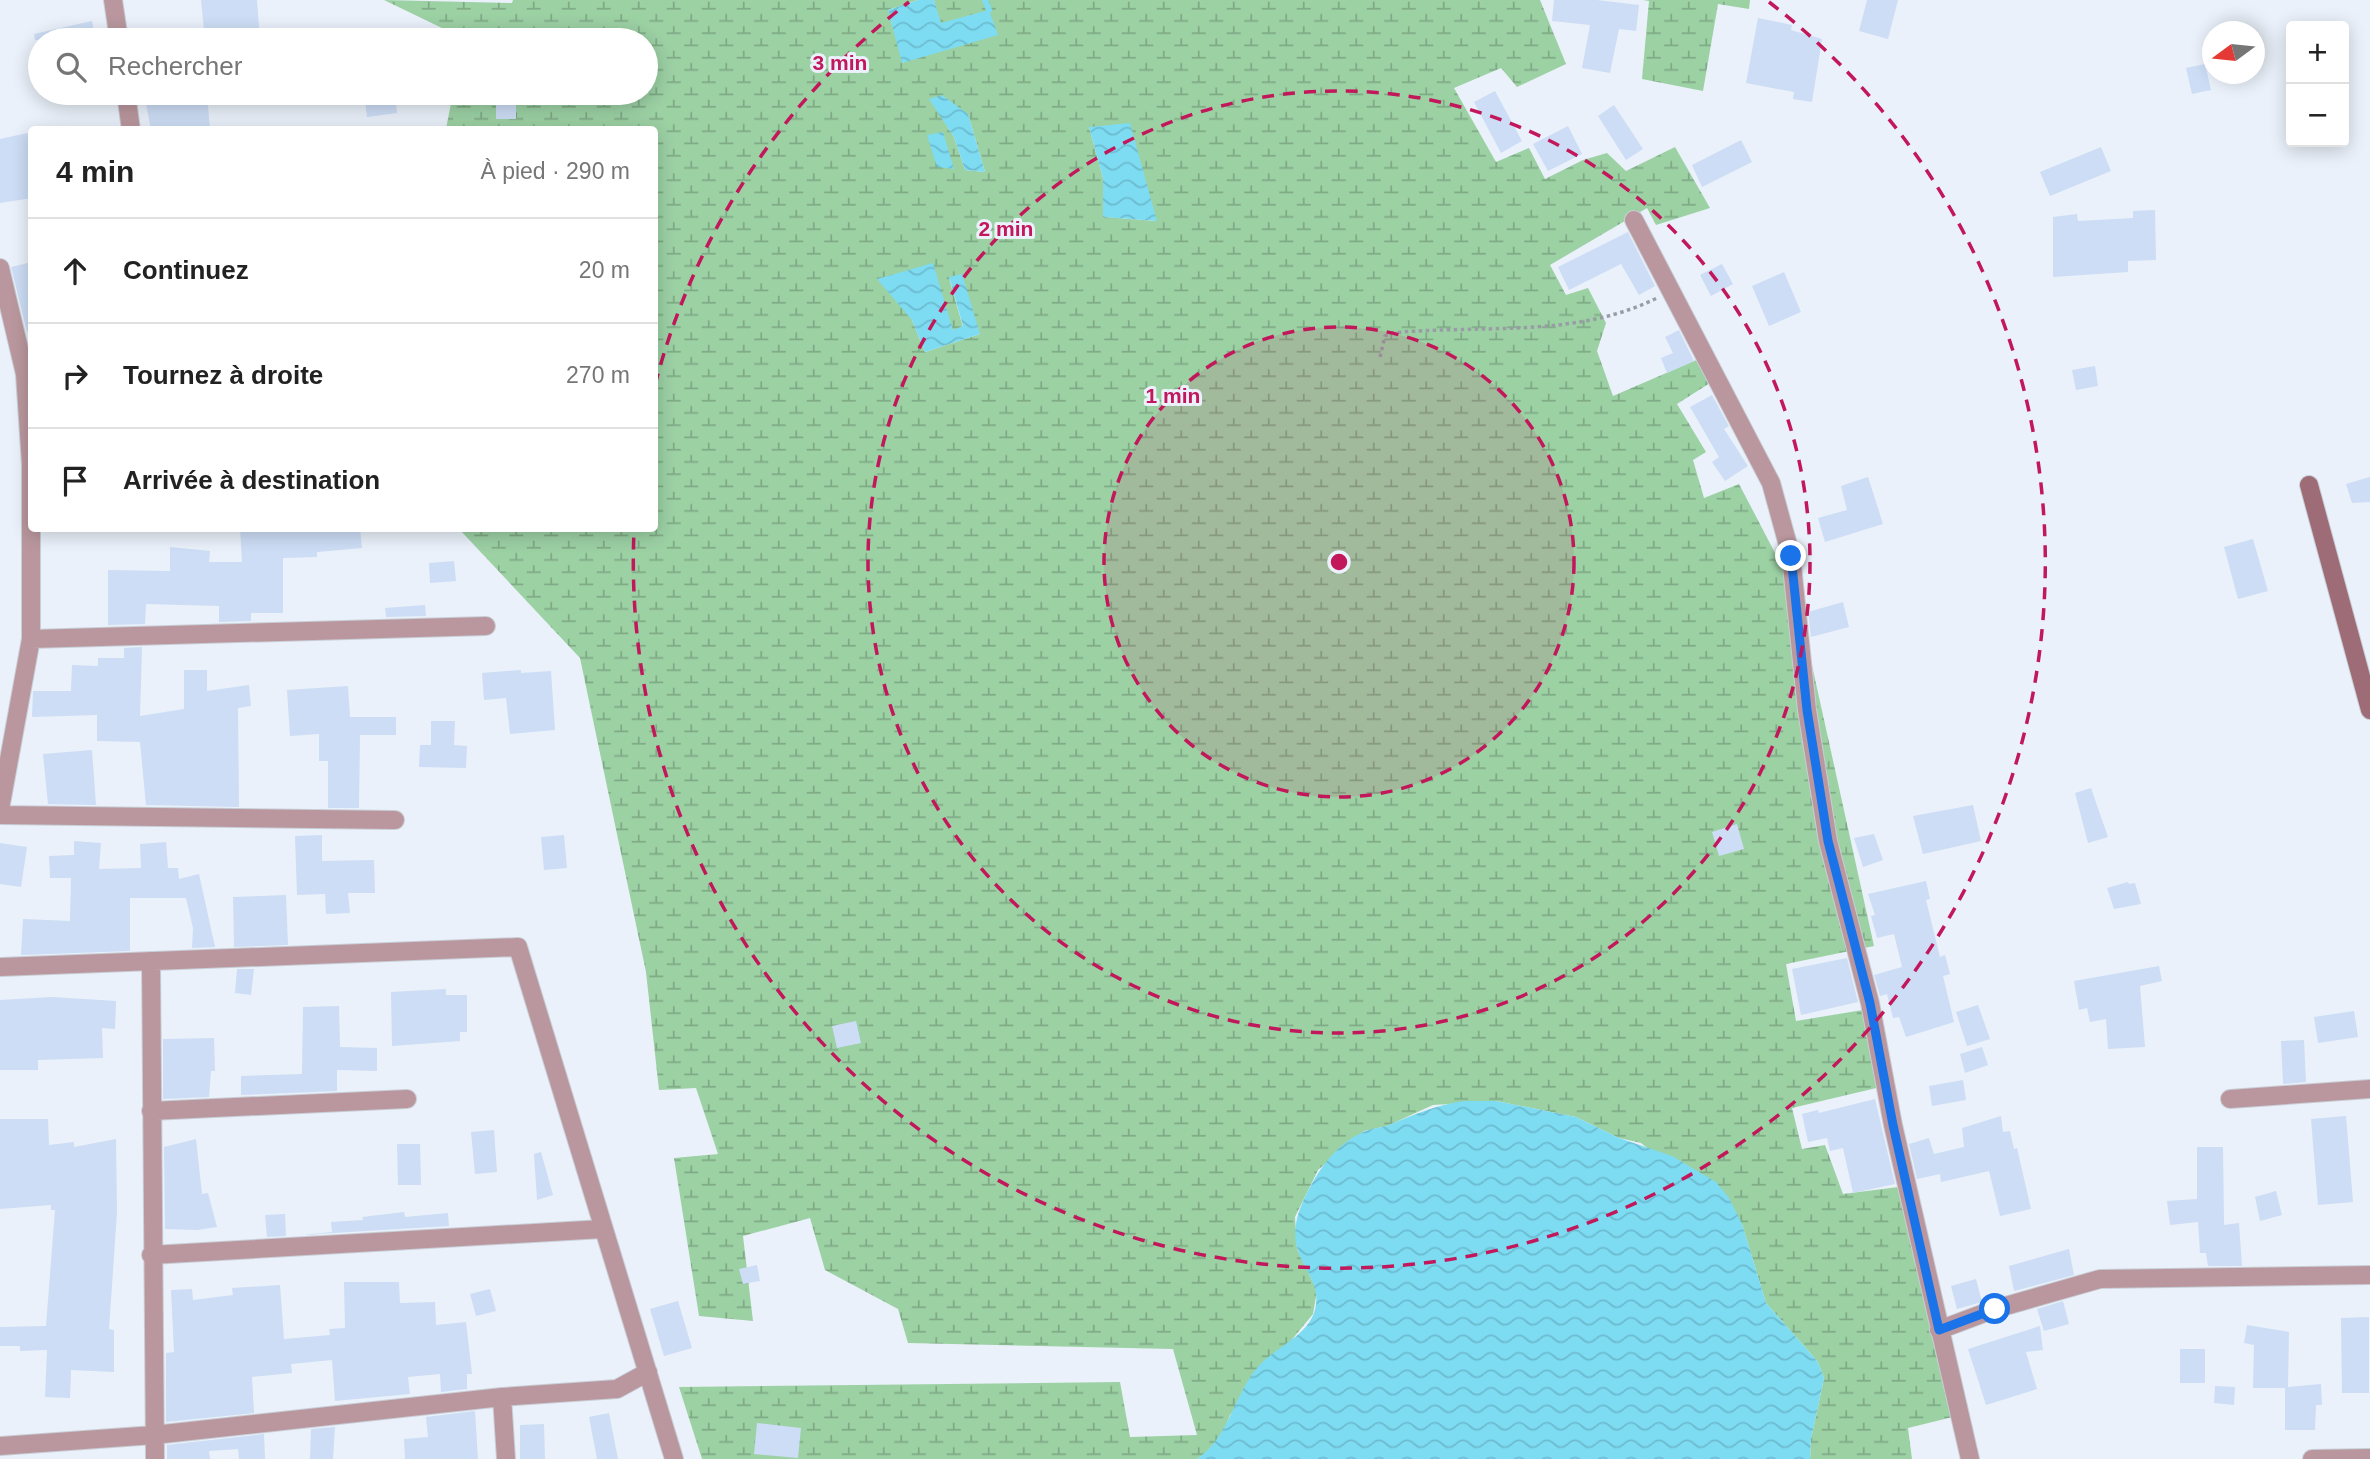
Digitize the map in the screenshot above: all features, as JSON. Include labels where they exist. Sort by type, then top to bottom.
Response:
[{"type":"street","points":[[114,0],[118,28]]},
{"type":"street","points":[[128,105],[130,126]]},
{"type":"street","points":[[1634,219],[1771,483],[1791,556],[1807,710],[1828,841],[1870,1003],[1893,1125],[1970,1459]]},
{"type":"street","points":[[0,268],[25,374],[28,419]]},
{"type":"street","points":[[2309,485],[2370,710]]},
{"type":"street","points":[[0,808],[31,639],[31,532]]},
{"type":"street","points":[[31,639],[486,626]]},
{"type":"street","points":[[0,815],[395,820]]},
{"type":"street","points":[[0,967],[518,947],[674,1459]]},
{"type":"street","points":[[150,961],[155,1459]]},
{"type":"street","points":[[2230,1099],[2370,1089]]},
{"type":"street","points":[[150,1111],[407,1099]]},
{"type":"street","points":[[151,1255],[603,1229]]},
{"type":"street","points":[[1939,1330],[1995,1309],[2100,1279],[2370,1275]]},
{"type":"street","points":[[0,1446],[155,1435],[502,1397],[617,1389],[648,1372]]},
{"type":"street","points":[[502,1397],[506,1459]]},
{"type":"street","points":[[2312,1459],[2370,1458]]},
{"type":"path","points":[[1380,357],[1385,336],[1392,333],[1576,325],[1618,316],[1671,291]]},
{"type":"green space","points":[[384,0],[512,3],[513,0],[918,0],[888,10],[903,63],[940,24],[934,0],[1540,0],[1566,64],[1517,87],[1501,68],[1454,88],[1496,162],[1529,148],[1545,179],[1583,160],[1607,153],[1626,171],[1675,147],[1710,208],[1656,225],[1647,208],[1550,265],[1566,295],[1588,288],[1606,323],[1597,351],[1613,396],[1701,358],[1710,383],[1677,404],[1706,452],[1693,460],[1704,498],[1739,484],[1796,593],[1874,946],[1786,964],[1796,1021],[1875,1008],[1889,1085],[1792,1108],[1802,1149],[1825,1145],[1843,1194],[1914,1185],[1969,1413],[1908,1428],[1912,1459],[1810,1459],[1811,1439],[1824,1378],[1818,1362],[1766,1303],[1742,1224],[1641,1143],[1619,1138],[1576,1117],[1496,1101],[1433,1105],[1387,1126],[1364,1131],[1318,1170],[1295,1217],[1297,1249],[1317,1291],[1313,1314],[1230,1415],[1213,1445],[1197,1459],[702,1459],[679,1387],[1120,1382],[1130,1437],[1197,1435],[1173,1349],[908,1343],[898,1309],[825,1270],[810,1218],[743,1236],[753,1321],[699,1316],[674,1158],[718,1154],[696,1088],[659,1090],[646,972],[580,658],[462,532],[658,532],[658,126],[447,126],[451,105],[658,105],[658,28],[442,28]],"holes":[[[930,99],[968,114],[985,172],[965,170],[954,137]],[[1089,127],[1156,221],[1104,217],[1103,178]],[[949,278],[980,334],[925,352],[912,320],[953,330],[963,327]]]},
{"type":"green space","points":[[1643,0],[1750,0],[1749,9],[1718,4],[1703,91],[1642,79],[1649,1]]},
{"type":"water","points":[[918,0],[934,0],[941,23],[989,10],[998,35],[902,63],[888,10]]},
{"type":"water","points":[[942,95],[968,114],[985,172],[965,170],[954,137],[929,99]]},
{"type":"water","points":[[1130,123],[1157,221],[1103,217],[1103,178],[1089,127]]},
{"type":"water","points":[[943,132],[954,169],[937,167],[927,135]]},
{"type":"water","points":[[933,263],[953,330],[963,326],[949,277],[962,274],[980,334],[925,352],[912,320],[877,279]]},
{"type":"water","points":[[1464,1101],[1496,1101],[1576,1117],[1619,1138],[1672,1156],[1716,1182],[1729,1198],[1742,1224],[1766,1303],[1818,1362],[1824,1378],[1811,1439],[1810,1459],[1197,1459],[1217,1440],[1257,1368],[1304,1329],[1314,1313],[1316,1295],[1312,1279],[1297,1248],[1296,1227],[1304,1200],[1324,1165],[1345,1143],[1363,1132],[1435,1107]]},
{"type":"building","points":[[201,0],[257,0],[259,28],[204,28]]},
{"type":"building","points":[[1554,0],[1597,0],[1639,5],[1636,31],[1619,29],[1610,73],[1582,68],[1590,25],[1552,21]]},
{"type":"building","points":[[1867,0],[1898,0],[1888,39],[1859,31]]},
{"type":"building","points":[[1758,18],[1792,25],[1791,30],[1822,39],[1812,102],[1793,99],[1794,92],[1746,83]]},
{"type":"building","points":[[92,21],[93,28],[61,28]]},
{"type":"building","points":[[2202,65],[2202,84],[2210,84],[2211,90],[2192,94],[2186,68]]},
{"type":"building","points":[[1495,91],[1522,141],[1501,153],[1474,102]]},
{"type":"building","points":[[146,105],[208,105],[210,126],[150,126]]},
{"type":"building","points":[[366,105],[396,105],[397,113],[367,117]]},
{"type":"building","points":[[496,105],[516,105],[516,119],[496,119]]},
{"type":"building","points":[[1614,105],[1643,149],[1626,160],[1598,116]]},
{"type":"building","points":[[1568,126],[1582,154],[1548,171],[1533,144]]},
{"type":"building","points":[[28,133],[28,199],[0,203],[0,139]]},
{"type":"building","points":[[1741,140],[1752,162],[1702,187],[1692,165]]},
{"type":"building","points":[[2101,147],[2111,171],[2050,196],[2040,172]]},
{"type":"building","points":[[2155,210],[2156,260],[2128,261],[2128,272],[2053,277],[2053,217],[2077,214],[2078,221],[2133,218],[2133,211]]},
{"type":"building","points":[[1628,232],[1655,286],[1639,295],[1621,264],[1569,290],[1558,267]]},
{"type":"building","points":[[28,263],[28,332],[27,332],[11,267]]},
{"type":"building","points":[[1722,264],[1733,284],[1711,296],[1700,275]]},
{"type":"building","points":[[1784,272],[1801,312],[1769,326],[1752,286]]},
{"type":"building","points":[[1679,330],[1694,361],[1667,373],[1661,358],[1673,353],[1665,337]]},
{"type":"building","points":[[2095,366],[2098,386],[2076,390],[2072,370]]},
{"type":"building","points":[[1712,395],[1729,426],[1724,429],[1748,466],[1725,481],[1712,462],[1719,457],[1690,407]]},
{"type":"building","points":[[1868,477],[1883,524],[1825,542],[1818,518],[1847,510],[1841,486]]},
{"type":"building","points":[[2370,477],[2370,502],[2352,503],[2346,484]]},
{"type":"building","points":[[240,532],[360,532],[362,548],[317,552],[317,557],[283,558],[283,613],[251,613],[251,621],[219,622],[219,606],[146,604],[145,624],[108,625],[108,570],[170,571],[170,547],[210,551],[209,562],[242,562]]},
{"type":"building","points":[[2253,539],[2268,591],[2238,599],[2224,547]]},
{"type":"building","points":[[454,561],[456,581],[430,583],[429,563]]},
{"type":"building","points":[[1843,602],[1849,627],[1811,637],[1808,612]]},
{"type":"building","points":[[425,605],[426,616],[386,617],[385,608]]},
{"type":"building","points":[[142,647],[140,716],[184,709],[184,670],[207,670],[207,691],[249,685],[251,706],[238,708],[239,807],[146,805],[140,742],[97,741],[97,715],[32,717],[33,691],[71,691],[72,665],[98,666],[98,658],[124,658],[124,648]]},
{"type":"building","points":[[521,670],[521,673],[551,671],[555,730],[510,734],[506,698],[484,700],[482,673]]},
{"type":"building","points":[[348,686],[350,717],[396,717],[396,735],[360,735],[359,808],[328,808],[328,761],[319,761],[319,734],[290,736],[287,690]]},
{"type":"building","points":[[431,721],[455,721],[454,745],[467,746],[466,768],[419,767],[420,745],[431,745]]},
{"type":"building","points":[[92,750],[96,805],[48,804],[43,754]]},
{"type":"building","points":[[2091,788],[2108,837],[2088,843],[2075,793]]},
{"type":"building","points":[[1973,805],[1981,841],[1923,854],[1913,816]]},
{"type":"building","points":[[1737,824],[1744,849],[1719,856],[1712,832]]},
{"type":"building","points":[[1874,834],[1883,860],[1863,867],[1854,838]]},
{"type":"building","points":[[322,835],[322,861],[374,860],[375,893],[348,893],[350,913],[326,914],[325,894],[297,895],[295,836]]},
{"type":"building","points":[[564,835],[567,868],[544,870],[541,837]]},
{"type":"building","points":[[74,841],[101,843],[99,869],[141,868],[140,844],[166,842],[168,868],[178,868],[179,879],[199,874],[215,947],[192,948],[193,928],[186,898],[130,898],[130,951],[21,955],[23,919],[70,921],[71,878],[50,878],[49,856],[74,855]]},
{"type":"building","points":[[0,843],[27,847],[21,887],[0,884]]},
{"type":"building","points":[[1926,881],[1930,899],[1926,900],[1940,957],[1945,955],[1950,974],[1943,976],[1954,1022],[1906,1037],[1899,1017],[1893,1018],[1887,994],[1880,996],[1874,975],[1902,967],[1894,934],[1877,938],[1871,916],[1875,915],[1868,894]]},
{"type":"building","points":[[2128,882],[2135,883],[2141,904],[2114,909],[2107,888]]},
{"type":"building","points":[[286,895],[288,945],[234,947],[233,897]]},
{"type":"building","points":[[1847,958],[1858,1002],[1801,1015],[1792,969]]},
{"type":"building","points":[[2159,966],[2162,981],[2140,986],[2145,1047],[2108,1049],[2106,1019],[2090,1022],[2087,1008],[2079,1010],[2074,981]]},
{"type":"building","points":[[237,969],[254,969],[251,995],[235,993]]},
{"type":"building","points":[[446,989],[446,995],[467,995],[467,1032],[460,1032],[460,1041],[392,1046],[391,992]]},
{"type":"building","points":[[52,997],[116,1001],[115,1029],[102,1028],[103,1058],[38,1060],[38,1070],[0,1070],[0,1000]]},
{"type":"building","points":[[1978,1005],[1990,1039],[1967,1046],[1956,1012]]},
{"type":"building","points":[[339,1006],[340,1047],[377,1048],[377,1071],[337,1070],[337,1091],[241,1095],[241,1076],[302,1074],[303,1007]]},
{"type":"building","points":[[2354,1011],[2358,1037],[2318,1043],[2314,1017]]},
{"type":"building","points":[[856,1021],[861,1043],[837,1048],[832,1026]]},
{"type":"building","points":[[214,1038],[215,1071],[211,1071],[209,1097],[163,1099],[163,1039]]},
{"type":"building","points":[[2304,1040],[2306,1082],[2283,1084],[2281,1041]]},
{"type":"building","points":[[1982,1047],[1988,1065],[1965,1073],[1960,1054]]},
{"type":"building","points":[[1963,1080],[1966,1100],[1932,1106],[1929,1086]]},
{"type":"building","points":[[1875,1099],[1895,1184],[1853,1193],[1843,1148],[1830,1151],[1827,1138],[1808,1142],[1802,1114],[1818,1110],[1819,1113]]},
{"type":"building","points":[[2001,1116],[2003,1132],[2010,1131],[2014,1149],[2017,1148],[2031,1209],[2000,1216],[1989,1171],[1941,1182],[1940,1174],[1917,1179],[1909,1144],[1929,1138],[1934,1154],[1964,1147],[1962,1128]]},
{"type":"building","points":[[2346,1116],[2353,1202],[2318,1205],[2311,1119]]},
{"type":"building","points":[[0,1119],[48,1119],[49,1145],[74,1142],[74,1147],[116,1139],[117,1212],[109,1329],[114,1330],[114,1372],[71,1370],[70,1398],[45,1397],[47,1350],[20,1351],[20,1346],[0,1346],[0,1327],[46,1326],[55,1210],[51,1210],[51,1205],[0,1209]]},
{"type":"building","points":[[494,1130],[497,1172],[475,1174],[471,1132]]},
{"type":"building","points":[[196,1139],[202,1194],[208,1193],[217,1227],[197,1230],[165,1229],[164,1147]]},
{"type":"building","points":[[397,1144],[420,1144],[421,1185],[398,1185]]},
{"type":"building","points":[[2197,1147],[2223,1147],[2224,1225],[2239,1223],[2242,1266],[2208,1266],[2206,1253],[2200,1253],[2198,1222],[2170,1225],[2167,1201],[2197,1199]]},
{"type":"building","points":[[541,1152],[553,1195],[537,1200],[534,1154]]},
{"type":"building","points":[[2276,1191],[2282,1215],[2260,1221],[2255,1197]]},
{"type":"building","points":[[404,1212],[405,1217],[448,1213],[449,1226],[300,1235],[332,1232],[331,1222],[363,1220],[362,1217]]},
{"type":"building","points":[[285,1214],[286,1236],[267,1237],[265,1215]]},
{"type":"building","points":[[2069,1249],[2074,1275],[2014,1291],[2009,1266]]},
{"type":"building","points":[[757,1265],[760,1281],[743,1284],[739,1269]]},
{"type":"building","points":[[1976,1279],[1982,1302],[1957,1309],[1951,1286]]},
{"type":"building","points":[[344,1282],[399,1282],[400,1303],[435,1302],[436,1325],[466,1322],[472,1374],[467,1374],[467,1389],[441,1392],[440,1374],[408,1377],[410,1394],[335,1401],[332,1360],[291,1364],[292,1373],[252,1377],[254,1413],[166,1422],[166,1353],[174,1352],[171,1290],[192,1289],[193,1300],[233,1295],[232,1288],[280,1285],[284,1339],[330,1335],[329,1329],[345,1328]]},
{"type":"building","points":[[490,1289],[496,1311],[476,1316],[470,1294]]},
{"type":"building","points":[[678,1301],[692,1348],[664,1356],[650,1309]]},
{"type":"building","points":[[2063,1301],[2069,1324],[2044,1331],[2037,1309]]},
{"type":"building","points":[[2369,1317],[2369,1393],[2342,1393],[2341,1318]]},
{"type":"building","points":[[2247,1325],[2289,1332],[2288,1387],[2321,1384],[2322,1405],[2316,1405],[2315,1430],[2285,1430],[2285,1388],[2253,1388],[2254,1345],[2244,1343]]},
{"type":"building","points":[[2040,1326],[2043,1350],[2026,1352],[2037,1389],[1986,1405],[1968,1349]]},
{"type":"building","points":[[2180,1349],[2205,1349],[2205,1383],[2180,1383]]},
{"type":"building","points":[[2215,1386],[2235,1387],[2234,1405],[2214,1403]]},
{"type":"building","points":[[475,1411],[478,1459],[405,1459],[404,1439],[428,1437],[426,1417]]},
{"type":"building","points":[[609,1413],[618,1459],[597,1459],[589,1417]]},
{"type":"building","points":[[757,1423],[801,1428],[798,1458],[754,1454]]},
{"type":"building","points":[[544,1424],[545,1459],[520,1459],[520,1425]]},
{"type":"building","points":[[335,1427],[333,1459],[310,1459],[311,1429]]},
{"type":"building","points":[[264,1434],[265,1459],[239,1459],[238,1449],[209,1451],[210,1459],[167,1459],[167,1445]]},
{"type":"waterway","points":[[985,0],[989,10]]},
{"type":"route","points":[[1791,556],[1807,710],[1828,841],[1870,1003],[1893,1125],[1939,1330],[1995,1309]]}]
